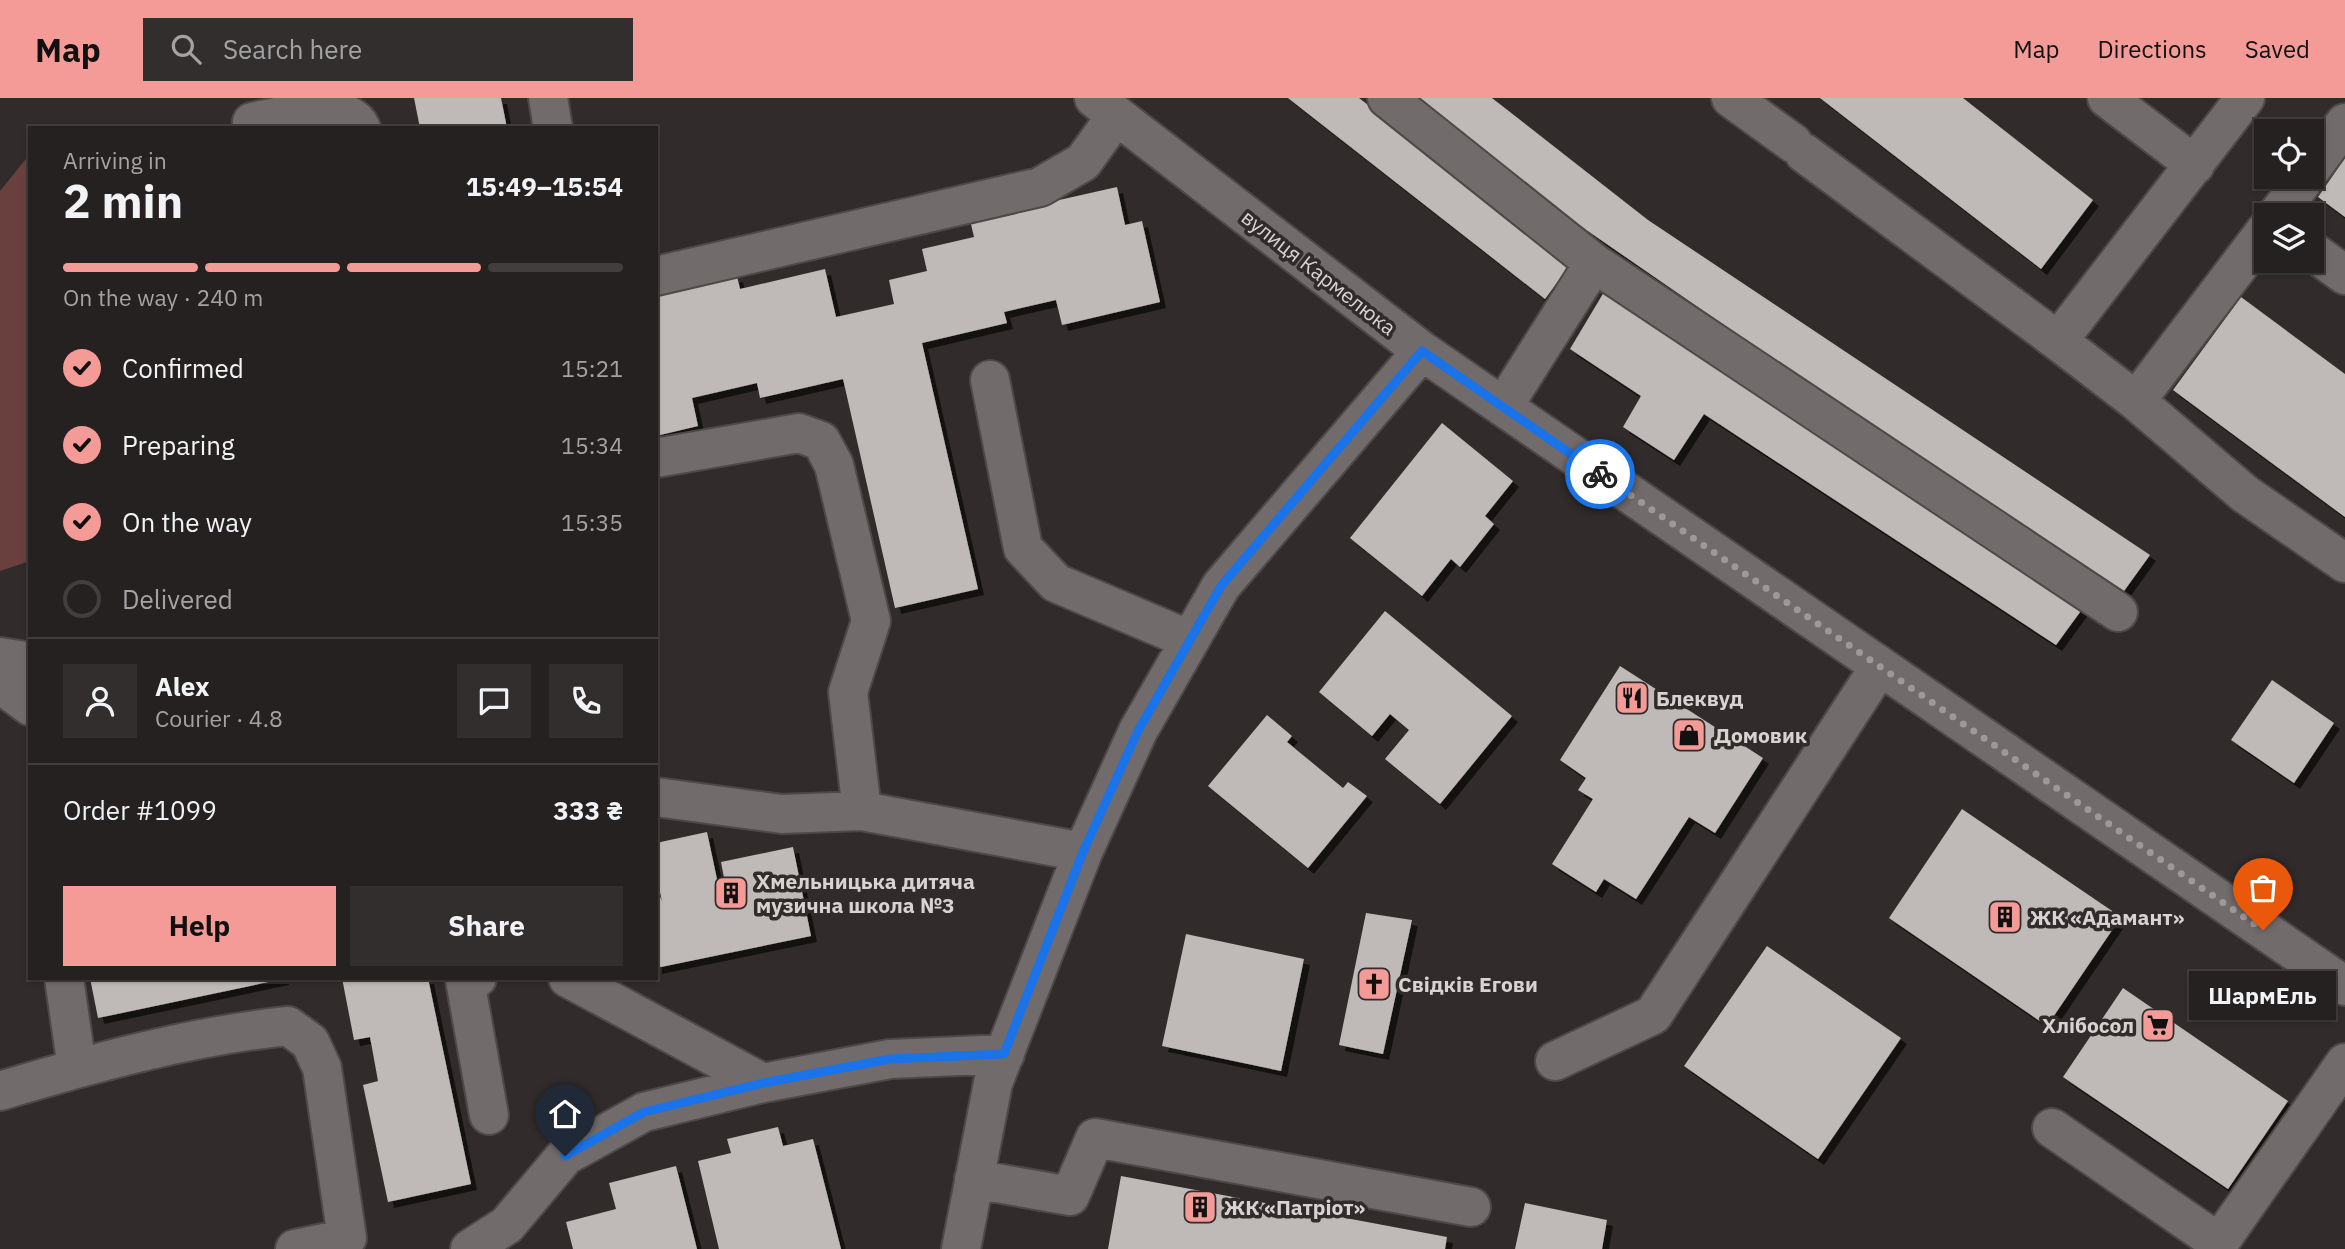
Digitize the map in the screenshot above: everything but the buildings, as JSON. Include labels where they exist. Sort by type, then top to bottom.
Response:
[{"type":"street","points":[[548,98],[553,126]]},
{"type":"street","points":[[1387,98],[1594,263],[2118,612]]},
{"type":"street","points":[[1731,98],[2136,401],[2245,494],[2345,563]]},
{"type":"street","points":[[2107,98],[2195,165]]},
{"type":"street","points":[[2058,341],[2245,98]]},
{"type":"street","points":[[658,276],[1040,187],[1083,162],[1105,107]]},
{"type":"street","name":"вулиця Кармелюка","points":[[1105,107],[1422,351],[2345,986]]},
{"type":"street","points":[[252,122],[325,109],[345,109],[358,119],[360,126]]},
{"type":"street","points":[[2324,152],[2345,124]]},
{"type":"street","points":[[2286,203],[2297,189]]},
{"type":"street","points":[[2136,401],[2254,246]]},
{"type":"street","points":[[2324,260],[2345,275]]},
{"type":"street","points":[[1503,407],[1594,263]]},
{"type":"street","points":[[961,1249],[993,1083],[1083,852],[1138,731],[1221,586],[1422,351]]},
{"type":"street","points":[[990,380],[1023,548],[1056,583],[1190,640]]},
{"type":"street","points":[[658,458],[799,433],[821,442],[834,465],[872,621],[848,692],[862,811]]},
{"type":"street","points":[[0,657],[28,662]]},
{"type":"street","points":[[1555,1060],[1653,1015],[1880,666]]},
{"type":"street","points":[[0,684],[28,705]]},
{"type":"street","points":[[658,797],[782,814],[862,811],[1083,852]]},
{"type":"street","points":[[64,980],[77,1068]]},
{"type":"street","points":[[469,980],[465,981],[489,1115]]},
{"type":"street","points":[[572,980],[763,1083]]},
{"type":"street","points":[[0,1091],[77,1068],[257,1030],[288,1026],[310,1042],[321,1068],[356,1244],[295,1249]]},
{"type":"street","points":[[470,1249],[507,1225],[565,1156],[644,1112],[763,1083],[890,1059],[1004,1054]]},
{"type":"street","points":[[2052,1128],[2209,1246],[2345,1063]]},
{"type":"street","points":[[974,1179],[1070,1196],[1096,1138],[1471,1207]]},
{"type":"shaded area","points":[[28,156],[28,562],[0,571],[0,191]]},
{"type":"way so far","points":[[1600,474],[2263,930]]},
{"type":"place","name":"Блеквуд","points":[[1632,698]]},
{"type":"place","name":"Домовик","points":[[1689,735]]},
{"type":"place","name":"Хмельницька дитяча музична школа №3","points":[[731,893]]},
{"type":"place","name":"ЖК «Адамант»","points":[[2005,917]]},
{"type":"place","name":"ШармЕль","points":[[2263,930]]},
{"type":"place","name":"Свідків Егови","points":[[1374,984]]},
{"type":"place","name":"Хлібосол","points":[[2158,1025]]},
{"type":"place","name":"ЖК «Патріот»","points":[[1200,1207]]},
{"type":"route","points":[[565,1156],[644,1112],[763,1083],[890,1059],[1004,1054],[1083,852],[1138,731],[1221,586],[1422,351],[1600,474]]}]
